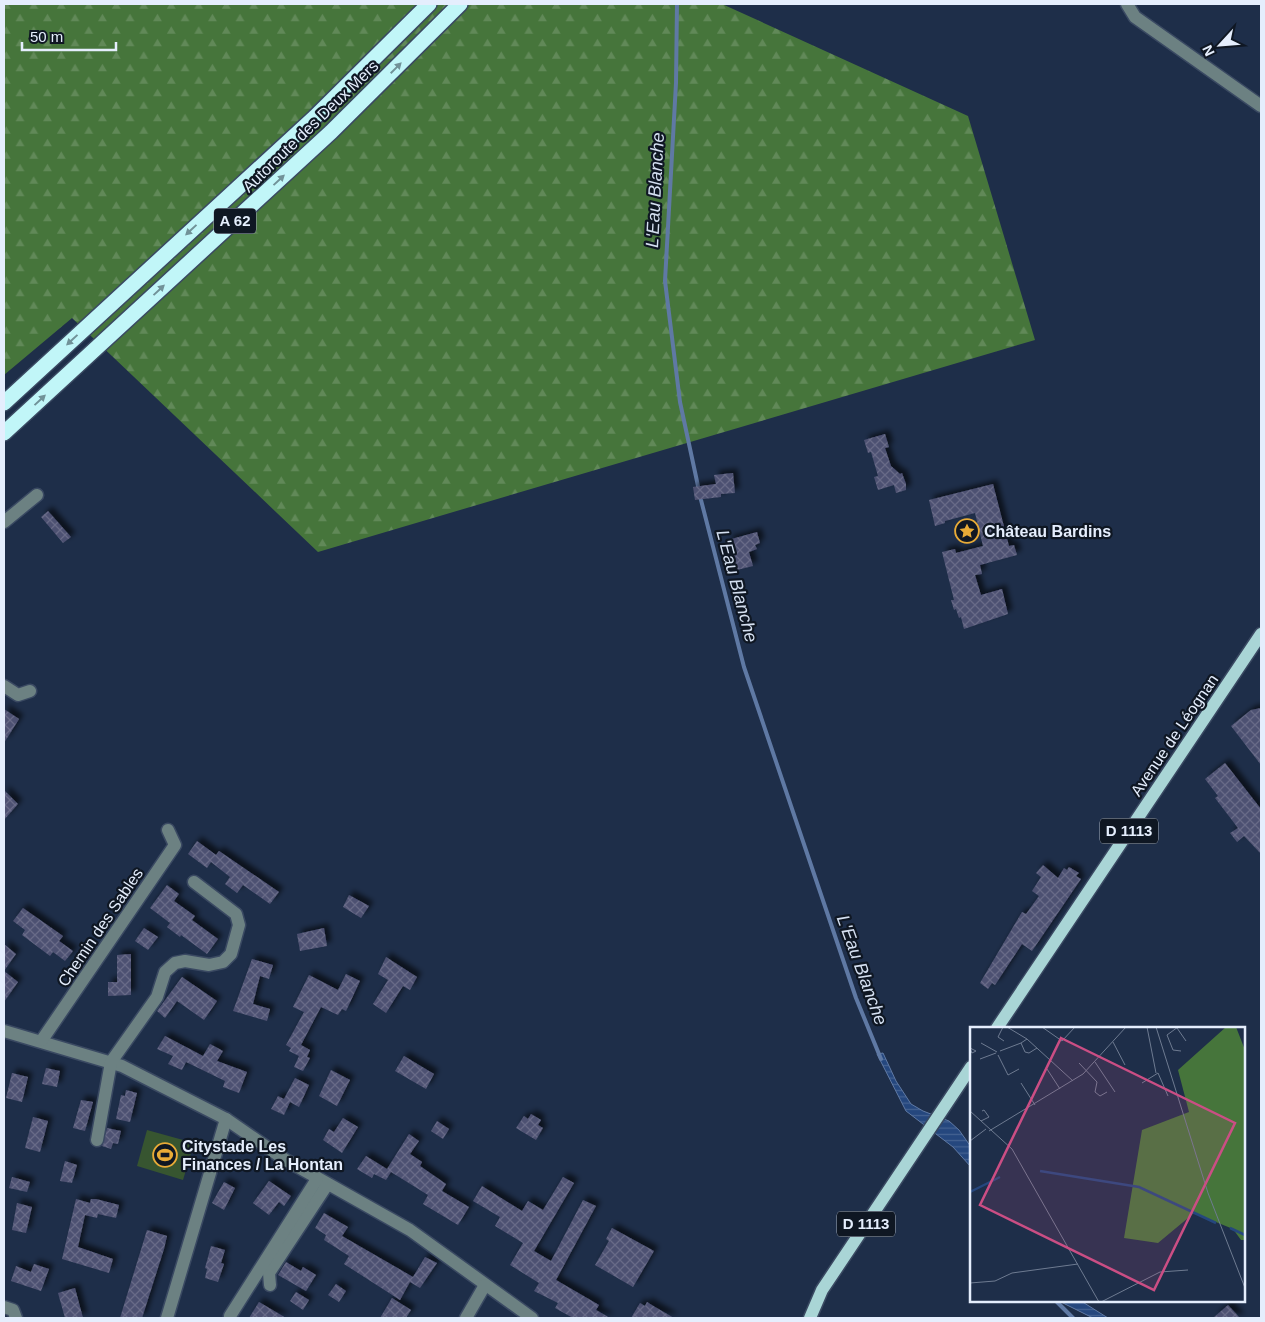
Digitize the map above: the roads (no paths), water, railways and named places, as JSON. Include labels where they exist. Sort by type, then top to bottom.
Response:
[{"type":"highway","name":"Autoroute des Deux Mers","points":[[4,403],[315,117],[429,4]]},
{"type":"highway","name":"Autoroute des Deux Mers","points":[[4,433],[331,132],[460,4]]},
{"type":"main road","name":"Avenue de Léognan","points":[[998,1027],[1261,634]]},
{"type":"main road","name":"D 1113","points":[[810,1318],[822,1290],[970,1068]]},
{"type":"street","points":[[1127,4],[1135,17],[1261,106]]},
{"type":"street","points":[[4,522],[36,495]]},
{"type":"street","points":[[4,686],[18,695],[30,691]]},
{"type":"street","name":"Chemin des Sables","points":[[42,1040],[175,845],[168,830]]},
{"type":"street","points":[[97,1140],[111,1062],[157,997],[165,972],[175,962],[185,961],[209,965],[222,962],[231,954],[239,925],[236,914],[194,882]]},
{"type":"street","points":[[4,1030],[111,1062],[226,1119],[322,1182],[410,1230],[532,1318]]},
{"type":"street","points":[[167,1318],[226,1119]]},
{"type":"street","points":[[270,1284],[270,1273],[322,1182]]},
{"type":"street","points":[[230,1316],[322,1182]]},
{"type":"street","points":[[466,1318],[486,1285]]},
{"type":"street","points":[[4,1307],[13,1310],[16,1318]]},
{"type":"water","points":[[883,1053],[896,1081],[911,1104],[949,1121],[959,1130],[970,1146],[970,1166],[953,1147],[906,1111],[877,1054]]},
{"type":"water","points":[[1061,1302],[1083,1302],[1108,1318],[1093,1318]]},
{"type":"waterway","name":"L'Eau Blanche","points":[[677,4],[676,83],[665,281],[680,402],[701,500],[744,667],[856,998],[881,1059]]},
{"type":"waterway","name":"L'Eau Blanche","points":[[1057,1302],[1073,1318]]},
{"type":"place","name":"Château Bardins","points":[[967,531]]},
{"type":"place","name":"Citystade Les Finances / La Hontan","points":[[165,1155]]}]
